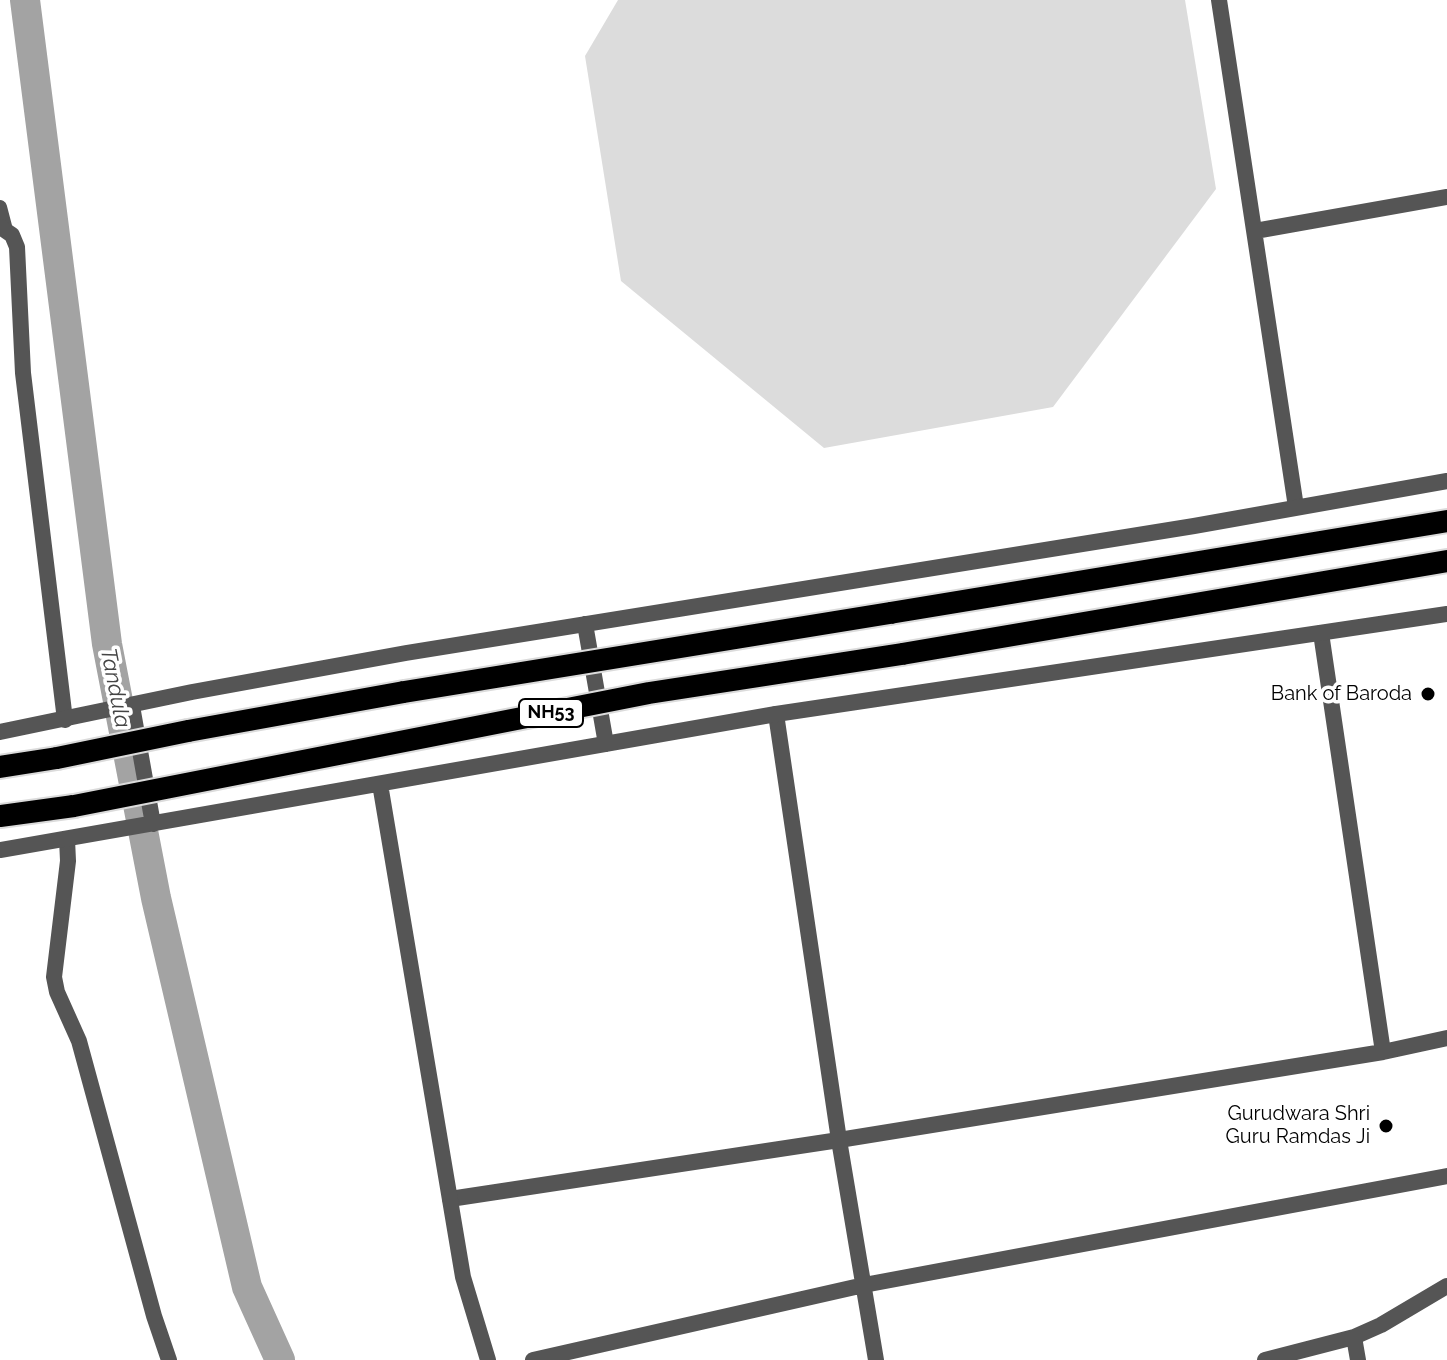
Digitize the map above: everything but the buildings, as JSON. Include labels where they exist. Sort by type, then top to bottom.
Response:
[{"type":"highway","name":"NH53","points":[[0,767],[337,702],[1447,521]]},
{"type":"highway","name":"NH53","points":[[0,816],[74,806],[649,693],[902,654],[1447,561]]},
{"type":"street","points":[[1219,0],[1296,507]]},
{"type":"street","points":[[1255,231],[1447,197]]},
{"type":"street","points":[[3,228],[12,235],[17,247],[23,373],[72,718]]},
{"type":"street","points":[[0,732],[192,692],[406,653],[1194,526],[1447,481]]},
{"type":"street","points":[[0,850],[776,714],[1447,614]]},
{"type":"street","points":[[585,624],[606,744]]},
{"type":"street","points":[[1321,633],[1383,1052]]},
{"type":"street","points":[[132,706],[153,824]]},
{"type":"street","points":[[776,714],[839,1140],[876,1360]]},
{"type":"street","points":[[380,784],[463,1277],[488,1360]]},
{"type":"street","points":[[67,839],[68,861],[54,977],[57,992],[79,1041],[154,1316],[169,1360]]},
{"type":"street","points":[[450,1199],[839,1140],[1383,1052],[1447,1038]]},
{"type":"street","points":[[533,1360],[864,1285],[1447,1176]]},
{"type":"street","points":[[1265,1360],[1354,1337],[1381,1325],[1447,1286]]},
{"type":"street","points":[[1354,1337],[1358,1360]]},
{"type":"lane","points":[[0,207],[3,228]]},
{"type":"shaded area","points":[[618,0],[1185,0],[1216,189],[1053,407],[824,448],[621,281],[585,56]]},
{"type":"waterway","name":"Tandula","points":[[25,0],[107,644],[156,898],[247,1287],[280,1360]]},
{"type":"place","name":"Bank of Baroda","points":[[1428,694]]},
{"type":"place","name":"Gurudwara Shri Guru Ramdas Ji","points":[[1386,1126]]}]
